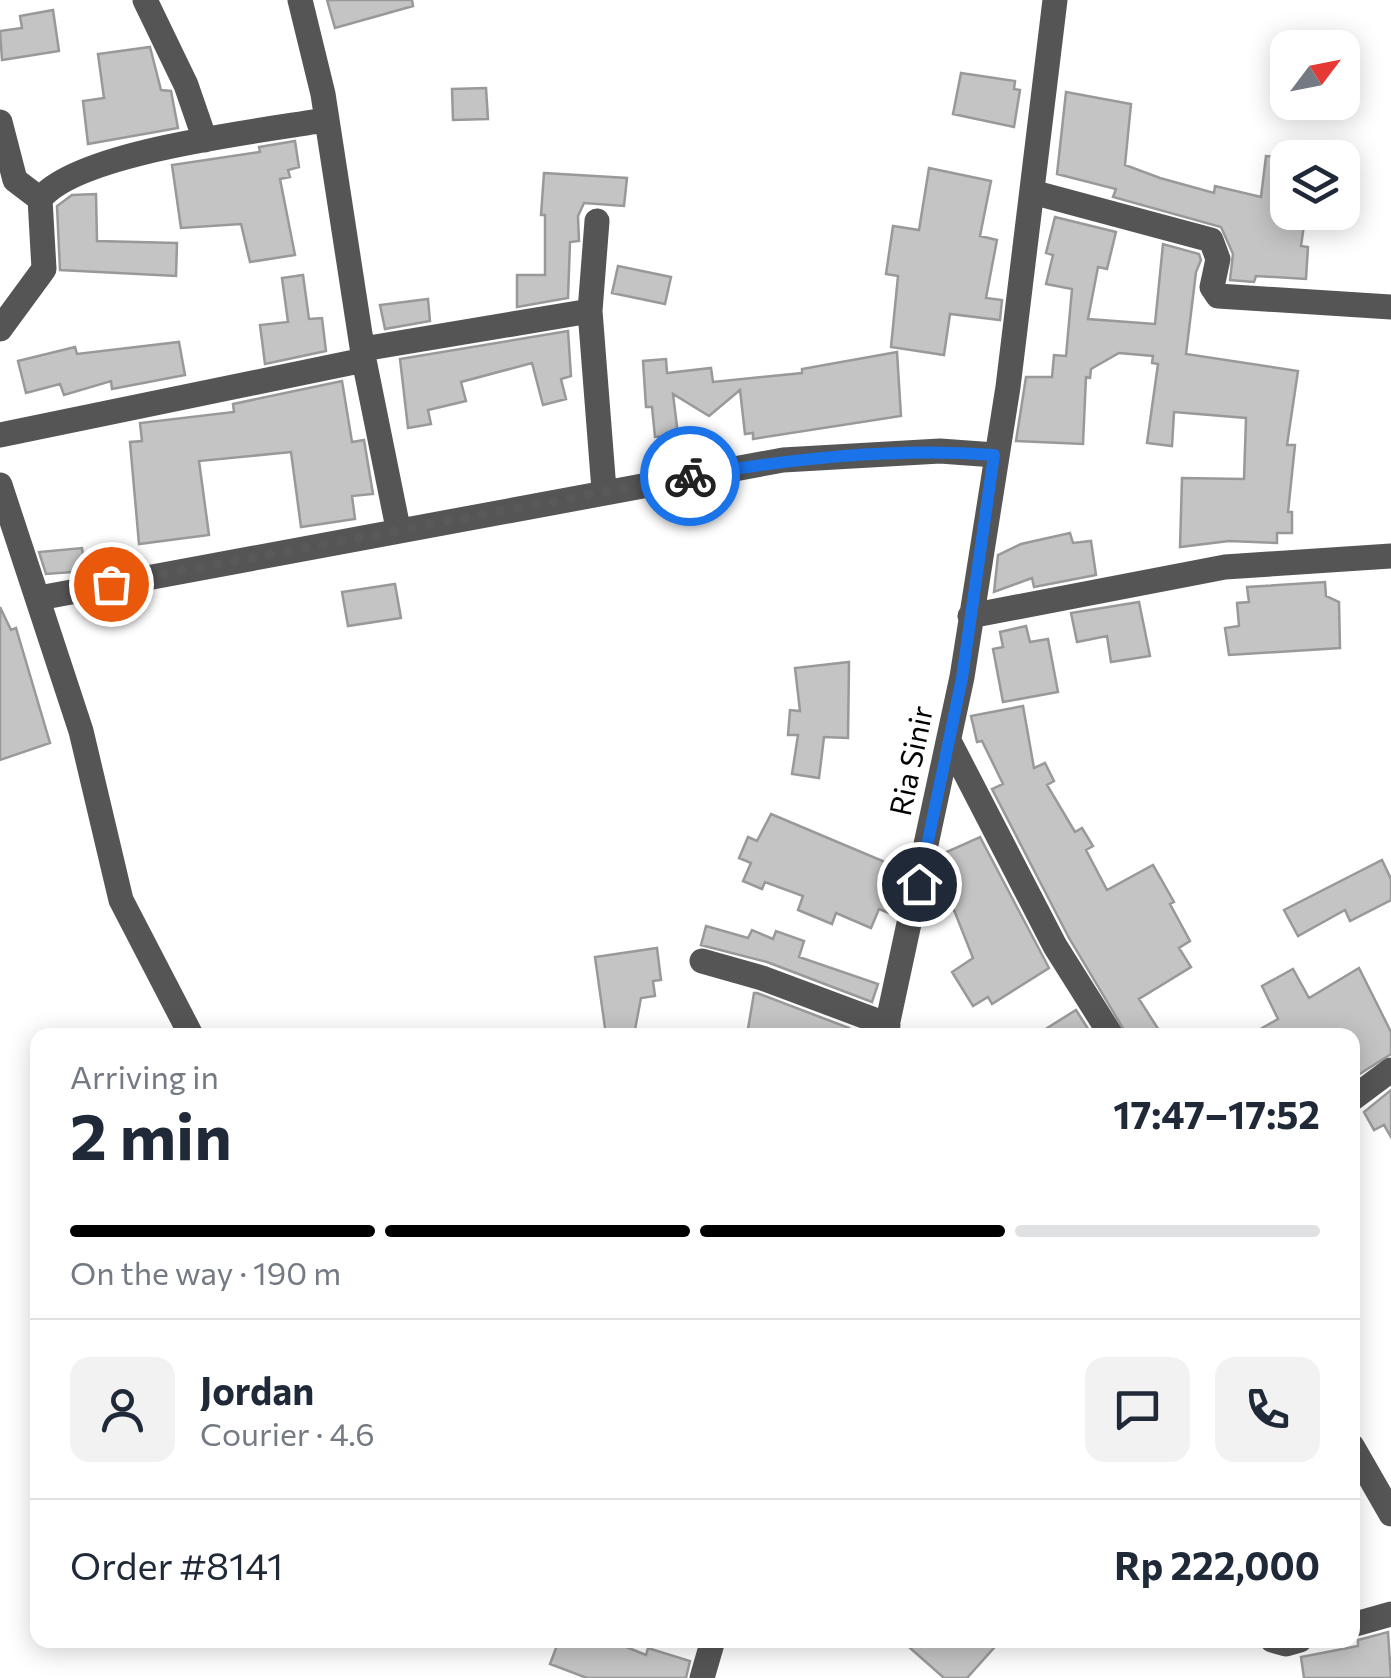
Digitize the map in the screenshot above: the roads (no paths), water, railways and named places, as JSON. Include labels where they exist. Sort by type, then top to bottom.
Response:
[{"type":"street","points":[[146,0],[186,85],[206,140]]},
{"type":"street","points":[[300,0],[324,94],[364,354],[398,528]]},
{"type":"street","name":"Ria Sinir","points":[[887,1028],[950,742],[1008,387],[1055,0]]},
{"type":"street","points":[[40,200],[69,178],[106,163],[206,140],[325,120]]},
{"type":"street","points":[[0,122],[15,180],[40,200],[44,269],[0,329]]},
{"type":"street","points":[[1032,192],[1211,240],[1218,254],[1212,286],[1218,296],[1391,308]]},
{"type":"street","points":[[597,221],[590,312],[604,490]]},
{"type":"street","points":[[0,435],[364,354],[590,312]]},
{"type":"street","points":[[39,598],[398,528],[783,460],[940,450],[994,455]]},
{"type":"street","points":[[0,485],[81,731],[120,900],[187,1028]]},
{"type":"street","points":[[970,616],[1225,567],[1391,556]]},
{"type":"street","points":[[950,742],[1056,946],[1107,1028]]},
{"type":"street","points":[[702,962],[762,978],[882,1028]]},
{"type":"street","points":[[1360,1094],[1391,1070]]},
{"type":"street","points":[[1360,1460],[1391,1514]]},
{"type":"street","points":[[1360,1623],[1391,1614]]},
{"type":"street","points":[[702,1678],[711,1648]]}]
